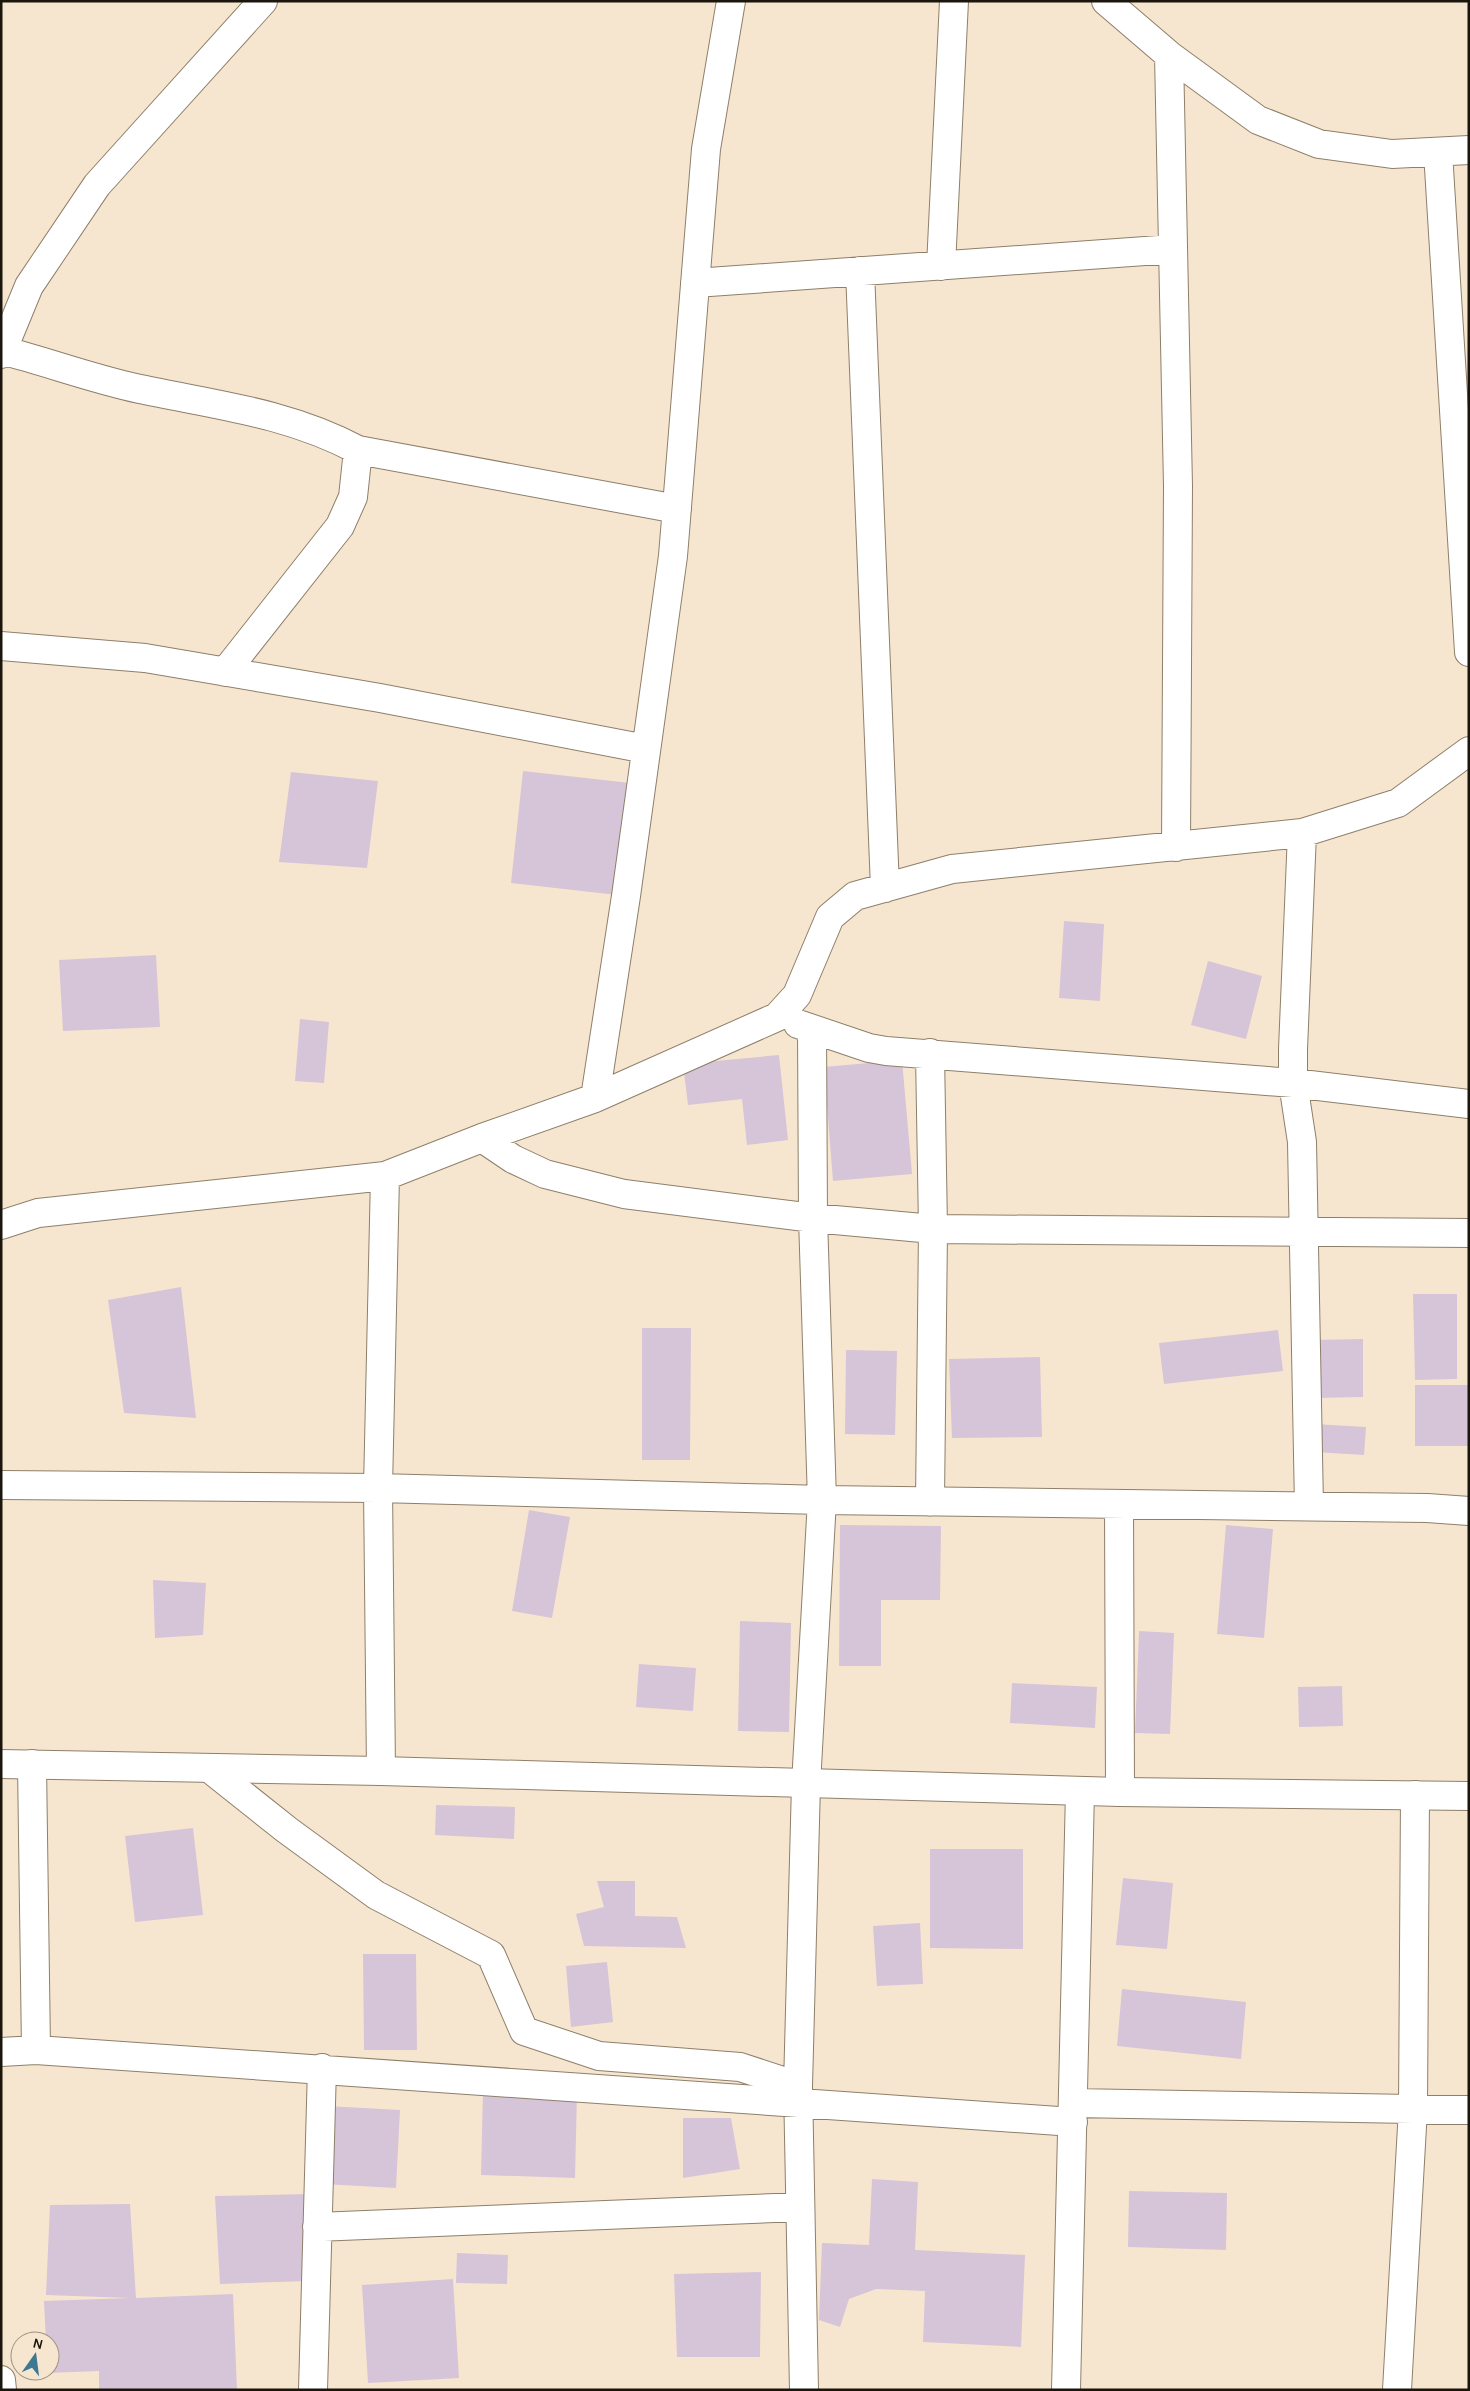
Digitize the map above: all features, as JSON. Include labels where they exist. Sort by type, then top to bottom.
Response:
[{"type":"street","points":[[263,1],[98,185],[29,286],[2,351],[138,388],[267,414],[314,428],[358,450],[677,509]]},
{"type":"street","points":[[595,1098],[626,896],[673,556],[706,149],[731,1]]},
{"type":"street","points":[[941,266],[954,1]]},
{"type":"street","points":[[1106,1],[1169,55],[1258,120],[1319,144],[1392,154],[1469,150]]},
{"type":"street","points":[[1169,55],[1178,486],[1176,846]]},
{"type":"street","points":[[1438,152],[1469,652]]},
{"type":"street","points":[[695,283],[1173,249]]},
{"type":"street","points":[[860,271],[885,888]]},
{"type":"street","points":[[225,672],[340,526],[353,497],[358,450]]},
{"type":"street","points":[[1,646],[145,658],[646,749]]},
{"type":"street","points":[[1,1225],[38,1213],[385,1176],[482,1138],[595,1098],[777,1017],[797,995],[830,917],[854,896],[952,869],[1302,833],[1398,803],[1469,751]]},
{"type":"street","points":[[1302,833],[1293,1083],[1302,1142],[1302,1232],[1309,1506]]},
{"type":"street","points":[[777,1017],[870,1048],[1293,1083],[1469,1104]]},
{"type":"street","points":[[804,2390],[798,2095],[806,1784],[822,1500],[813,1218],[812,1029]]},
{"type":"street","points":[[930,1053],[933,1229],[930,1502]]},
{"type":"street","points":[[482,1138],[513,1158],[545,1174],[624,1194],[813,1218],[933,1229],[1469,1233]]},
{"type":"street","points":[[381,1771],[378,1488],[385,1176]]},
{"type":"street","points":[[1,1486],[378,1488],[822,1500],[1428,1508],[1469,1511]]},
{"type":"street","points":[[1119,1504],[1120,1792]]},
{"type":"street","points":[[1,1764],[381,1771],[1120,1792],[1469,1796]]},
{"type":"street","points":[[32,1764],[36,2050]]},
{"type":"street","points":[[209,1768],[287,1830],[376,1894],[491,1955],[524,2031],[599,2056],[740,2066],[798,2095]]},
{"type":"street","points":[[1066,2390],[1080,1791]]},
{"type":"street","points":[[1398,2390],[1414,2109],[1415,1795]]},
{"type":"street","points":[[1,2052],[36,2050],[1073,2112],[1469,2110]]},
{"type":"street","points":[[313,2390],[322,2068]]},
{"type":"street","points":[[317,2227],[800,2207]]},
{"type":"street","points":[[1,2380],[2,2390]]},
{"type":"building","points":[[523,771],[639,784],[626,896],[511,883]]},
{"type":"building","points":[[291,772],[378,781],[367,868],[279,862]]},
{"type":"building","points":[[1064,921],[1104,924],[1100,1001],[1059,998]]},
{"type":"building","points":[[156,955],[160,1027],[63,1031],[59,960]]},
{"type":"building","points":[[1208,961],[1262,976],[1246,1039],[1191,1025]]},
{"type":"building","points":[[300,1019],[329,1022],[324,1083],[295,1081]]},
{"type":"building","points":[[779,1055],[788,1140],[747,1145],[742,1099],[688,1105],[683,1064]]},
{"type":"building","points":[[902,1060],[912,1174],[833,1181],[824,1067]]},
{"type":"building","points":[[181,1287],[196,1418],[124,1413],[108,1300]]},
{"type":"building","points":[[1413,1294],[1457,1294],[1457,1379],[1415,1380]]},
{"type":"building","points":[[642,1328],[691,1328],[690,1460],[642,1460]]},
{"type":"building","points":[[1278,1330],[1283,1371],[1164,1384],[1159,1343]]},
{"type":"building","points":[[1363,1339],[1363,1397],[1313,1398],[1312,1340]]},
{"type":"building","points":[[846,1350],[897,1351],[895,1435],[845,1434]]},
{"type":"building","points":[[1040,1357],[1042,1437],[952,1438],[949,1359]]},
{"type":"building","points":[[1415,1385],[1469,1385],[1469,1446],[1415,1446]]},
{"type":"building","points":[[1315,1424],[1366,1427],[1364,1455],[1314,1452]]},
{"type":"building","points":[[529,1510],[570,1517],[552,1618],[512,1611]]},
{"type":"building","points":[[840,1525],[941,1526],[940,1600],[881,1600],[881,1666],[839,1666]]},
{"type":"building","points":[[1226,1525],[1273,1529],[1264,1638],[1217,1634]]},
{"type":"building","points":[[153,1580],[206,1583],[203,1635],[155,1638]]},
{"type":"building","points":[[740,1621],[791,1623],[789,1732],[738,1731]]},
{"type":"building","points":[[1139,1631],[1174,1633],[1170,1734],[1135,1733]]},
{"type":"building","points":[[639,1664],[696,1668],[693,1711],[636,1707]]},
{"type":"building","points":[[1012,1683],[1097,1687],[1095,1728],[1010,1723]]},
{"type":"building","points":[[1342,1686],[1343,1726],[1299,1727],[1298,1687]]},
{"type":"building","points":[[436,1805],[515,1807],[514,1839],[435,1835]]},
{"type":"building","points":[[193,1828],[203,1915],[135,1922],[125,1836]]},
{"type":"building","points":[[930,1849],[1023,1849],[1023,1949],[930,1948]]},
{"type":"building","points":[[1123,1878],[1173,1883],[1167,1949],[1116,1945]]},
{"type":"building","points":[[597,1881],[635,1881],[635,1916],[677,1917],[686,1948],[584,1946],[576,1914],[604,1907]]},
{"type":"building","points":[[920,1923],[923,1984],[877,1986],[873,1926]]},
{"type":"building","points":[[363,1954],[416,1954],[417,2050],[364,2050]]},
{"type":"building","points":[[607,1962],[613,2022],[571,2027],[566,1966]]},
{"type":"building","points":[[1122,1989],[1246,2002],[1241,2059],[1117,2046]]},
{"type":"building","points":[[483,2090],[577,2093],[575,2178],[481,2175]]},
{"type":"building","points":[[327,2106],[400,2110],[396,2188],[323,2184]]},
{"type":"building","points":[[683,2118],[731,2118],[740,2169],[683,2178]]},
{"type":"building","points":[[872,2179],[918,2182],[915,2250],[1025,2255],[1021,2347],[923,2342],[925,2291],[876,2289],[849,2299],[840,2327],[819,2320],[822,2243],[869,2245]]},
{"type":"building","points":[[1129,2191],[1227,2193],[1226,2250],[1128,2247]]},
{"type":"building","points":[[309,2194],[308,2281],[220,2284],[215,2196]]},
{"type":"building","points":[[130,2204],[136,2298],[233,2294],[237,2390],[99,2390],[99,2371],[60,2372],[60,2331],[46,2331],[44,2301],[130,2298],[46,2295],[50,2205]]},
{"type":"building","points":[[457,2253],[508,2255],[507,2284],[456,2283]]},
{"type":"building","points":[[761,2272],[760,2357],[677,2357],[674,2274]]},
{"type":"building","points":[[453,2279],[459,2378],[368,2383],[362,2285]]}]
